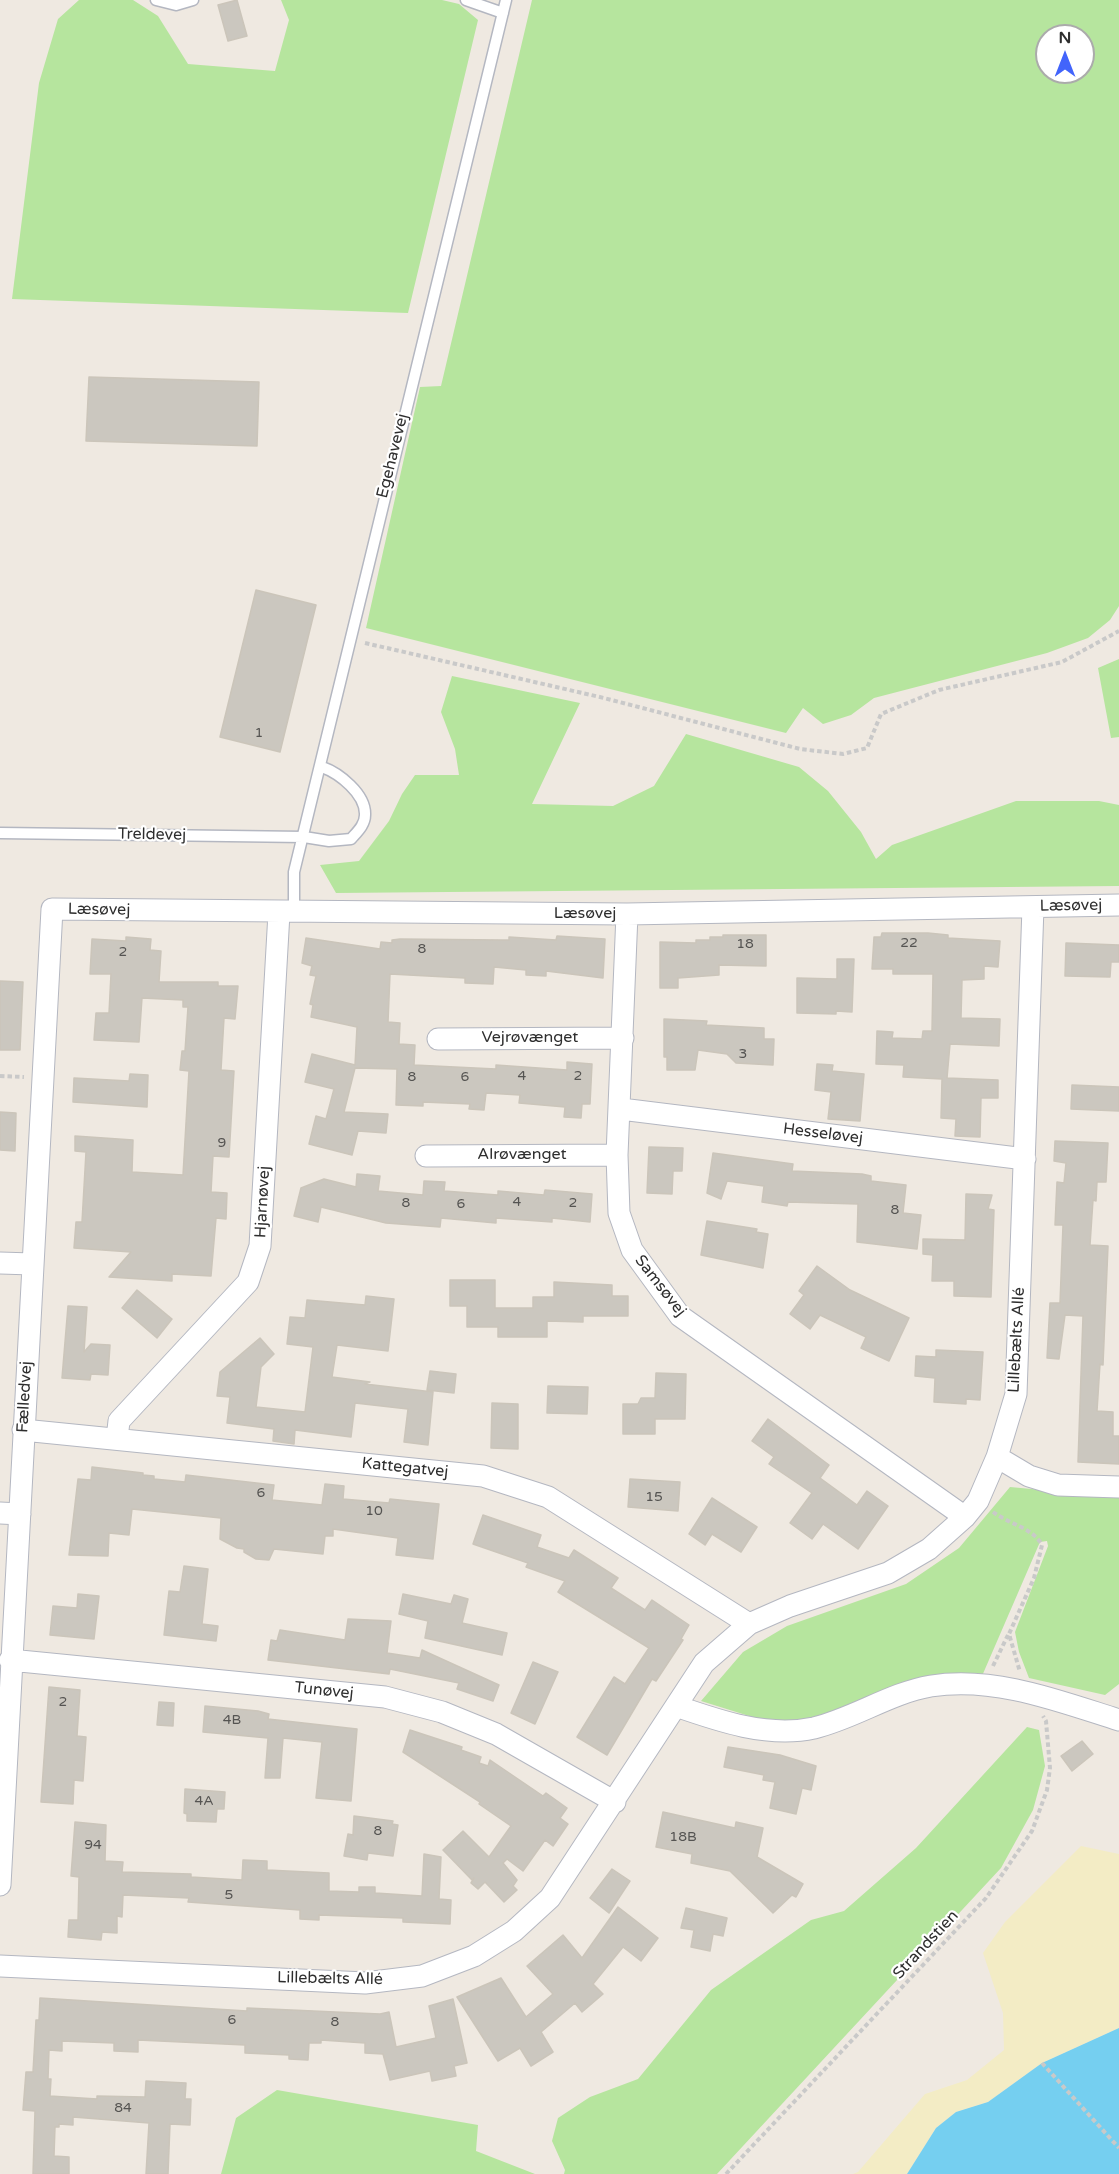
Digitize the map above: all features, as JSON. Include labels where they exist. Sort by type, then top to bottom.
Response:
[{"type":"street","name":"Læsøvej","points":[[51,909],[286,913],[627,914],[1119,905]]},
{"type":"street","name":"Lillebælts Allé","points":[[0,1966],[365,1983],[422,1976],[474,1956],[514,1931],[550,1898],[704,1663],[749,1624],[790,1606],[888,1573],[928,1550],[971,1509],[997,1457],[1016,1394],[1033,907]]},
{"type":"street","name":"Fælledvej","points":[[0,1885],[10,1660],[10,1514],[23,1430],[51,909]]},
{"type":"street","name":"Hjarnøvej","points":[[117,1438],[119,1421],[248,1282],[260,1246],[286,913]]},
{"type":"street","name":"Samsøvej","points":[[627,914],[621,1109],[617,1155],[619,1213],[633,1250],[680,1316],[971,1509]]},
{"type":"street","name":"Vejrøvænget","points":[[438,1039],[623,1038]]},
{"type":"street","name":"Hesseløvej","points":[[621,1109],[1025,1159]]},
{"type":"street","name":"Alrøvænget","points":[[426,1156],[617,1155]]},
{"type":"street","points":[[0,1263],[32,1264]]},
{"type":"street","name":"Kattegatvej","points":[[23,1430],[483,1476],[548,1497],[749,1624]]},
{"type":"street","points":[[997,1457],[1029,1476],[1058,1485],[1119,1486]]},
{"type":"street","name":"Tunøvej","points":[[10,1660],[385,1697],[442,1712],[496,1734],[615,1802]]},
{"type":"street","points":[[676,1706],[719,1721],[782,1732],[816,1727],[897,1695],[932,1686],[979,1685],[1030,1692],[1119,1720]]},
{"type":"lane","points":[[156,0],[176,5],[193,0]]},
{"type":"lane","points":[[466,0],[502,13]]},
{"type":"lane","name":"Egehavevej","points":[[286,913],[294,872],[352,640],[364,573],[506,0]]},
{"type":"lane","name":"Treldevej","points":[[0,833],[304,837],[329,841],[351,839],[361,828],[365,815],[361,800],[334,771],[322,767]]},
{"type":"path","points":[[352,640],[604,698],[800,748],[843,754],[867,748],[881,714],[939,690],[1062,662],[1119,631]]},
{"type":"path","points":[[971,1509],[1036,1534],[1042,1545],[1034,1578],[1009,1634],[996,1661],[979,1685]]},
{"type":"path","name":"Strandstien","points":[[726,2174],[986,1898],[1032,1831],[1047,1790],[1050,1768],[1046,1721],[1017,1665],[1009,1634]]},
{"type":"path","points":[[1042,2063],[1119,2148]]},
{"type":"green space","points":[[79,0],[133,0],[158,16],[188,64],[275,71],[289,20],[281,0],[442,0],[459,4],[478,20],[408,313],[12,299],[39,83],[58,19]]},
{"type":"green space","points":[[532,0],[1119,0],[1119,606],[1110,620],[1088,638],[1047,653],[874,698],[851,715],[823,724],[803,708],[786,733],[366,628],[420,387],[441,386]]},
{"type":"green space","points":[[1119,659],[1119,737],[1111,738],[1098,668]]},
{"type":"green space","points":[[452,676],[580,703],[532,804],[613,806],[654,786],[686,734],[799,767],[828,791],[861,832],[876,859],[892,845],[1016,801],[1099,801],[1119,805],[1119,886],[336,893],[320,865],[359,861],[389,821],[402,794],[415,775],[459,775],[455,749],[441,712]]},
{"type":"green space","points":[[1010,1487],[1119,1497],[1119,1684],[1105,1695],[1029,1678],[1019,1652],[1015,1632],[1048,1546],[1047,1541],[1040,1542],[982,1676],[808,1720],[762,1720],[701,1701],[743,1652],[787,1626],[906,1584],[959,1548]]},
{"type":"green space","points":[[1027,1727],[1039,1730],[1045,1766],[1033,1810],[1001,1868],[717,2174],[564,2174],[565,2170],[552,2141],[558,2118],[590,2097],[638,2079],[711,1990],[811,1920],[844,1911],[916,1848]]},
{"type":"green space","points":[[277,2090],[478,2125],[476,2151],[535,2174],[221,2174],[236,2118]]},
{"type":"sand","points":[[1081,1846],[1119,1854],[1119,2028],[1042,2063],[988,2102],[956,2112],[936,2128],[907,2174],[853,2174],[858,2172],[925,2094],[967,2080],[1004,2050],[1003,2013],[983,1953],[1005,1922]]},
{"type":"water","points":[[1119,2028],[1119,2174],[907,2174],[936,2128],[956,2112],[988,2102],[1042,2063]]},
{"type":"building","points":[[237,0],[247,36],[228,41],[218,5]]},
{"type":"building","points":[[89,377],[259,382],[257,446],[86,441]]},
{"type":"building","points":[[256,590],[316,605],[280,752],[220,737]]},
{"type":"building","points":[[882,933],[928,933],[948,935],[948,938],[1000,941],[998,967],[984,966],[984,979],[962,980],[961,1018],[1000,1019],[999,1046],[950,1044],[947,1078],[998,1080],[998,1098],[981,1098],[980,1137],[955,1136],[956,1119],[941,1118],[942,1079],[903,1077],[904,1065],[876,1064],[877,1031],[893,1032],[892,1038],[922,1039],[923,1031],[932,1031],[933,974],[893,974],[893,969],[872,969],[874,937],[881,937]]},
{"type":"building","points":[[723,935],[766,935],[766,966],[719,965],[719,975],[678,978],[678,988],[660,988],[660,942],[696,943],[696,940],[710,940],[710,937],[723,937]]},
{"type":"building","points":[[557,936],[605,939],[603,978],[546,971],[546,976],[526,975],[526,970],[494,967],[493,984],[465,983],[465,978],[390,974],[388,1022],[400,1023],[399,1044],[415,1045],[414,1065],[496,1069],[496,1065],[567,1070],[567,1062],[592,1064],[590,1104],[582,1104],[581,1118],[564,1117],[565,1107],[519,1103],[520,1095],[486,1093],[484,1110],[469,1109],[470,1104],[423,1102],[423,1106],[396,1105],[397,1069],[355,1068],[344,1112],[388,1114],[386,1133],[358,1131],[352,1155],[309,1144],[316,1116],[326,1119],[334,1089],[305,1082],[312,1054],[355,1065],[357,1027],[311,1017],[313,1005],[310,1004],[316,976],[310,975],[312,966],[302,963],[306,938],[380,949],[381,942],[392,943],[392,940],[400,939],[509,940],[509,937],[556,940]]},
{"type":"building","points":[[126,937],[151,939],[150,950],[161,951],[159,982],[218,982],[218,986],[238,986],[235,1019],[224,1018],[221,1070],[234,1071],[229,1157],[213,1156],[211,1192],[227,1193],[226,1219],[216,1218],[211,1276],[172,1274],[172,1281],[109,1277],[131,1252],[74,1248],[76,1222],[82,1222],[86,1152],[75,1151],[75,1136],[133,1140],[132,1172],[183,1175],[189,1071],[180,1070],[182,1051],[185,1051],[188,1007],[183,1007],[183,1000],[142,998],[139,1042],[94,1040],[96,1013],[109,1013],[111,974],[90,974],[92,939],[126,941]]},
{"type":"building","points":[[1066,943],[1119,945],[1119,962],[1111,962],[1110,977],[1065,976]]},
{"type":"building","points":[[837,959],[854,959],[852,1012],[797,1013],[797,978],[837,979]]},
{"type":"building","points":[[0,981],[23,982],[20,1050],[0,1050]]},
{"type":"building","points":[[664,1019],[707,1021],[706,1025],[764,1028],[764,1039],[774,1039],[773,1065],[736,1063],[727,1054],[698,1050],[695,1070],[667,1070],[667,1057],[664,1057]]},
{"type":"building","points":[[817,1064],[833,1065],[832,1071],[864,1074],[860,1121],[828,1119],[831,1092],[815,1090]]},
{"type":"building","points":[[130,1074],[148,1075],[147,1107],[73,1102],[74,1078],[129,1081]]},
{"type":"building","points":[[1072,1085],[1119,1087],[1119,1111],[1071,1109]]},
{"type":"building","points":[[0,1112],[16,1113],[15,1151],[0,1150]]},
{"type":"building","points":[[1055,1141],[1108,1143],[1106,1182],[1097,1182],[1096,1201],[1093,1200],[1090,1245],[1108,1246],[1103,1365],[1100,1364],[1097,1411],[1113,1412],[1113,1436],[1119,1436],[1119,1464],[1078,1462],[1083,1316],[1065,1315],[1059,1359],[1047,1358],[1050,1303],[1060,1303],[1063,1225],[1055,1225],[1057,1182],[1064,1183],[1066,1163],[1054,1161]]},
{"type":"building","points":[[649,1147],[683,1148],[682,1171],[673,1171],[672,1194],[647,1193]]},
{"type":"building","points":[[713,1153],[793,1164],[792,1171],[862,1174],[871,1176],[871,1181],[906,1185],[903,1213],[921,1215],[917,1249],[857,1242],[858,1204],[788,1202],[787,1206],[762,1202],[764,1186],[727,1181],[721,1199],[707,1193]]},
{"type":"building","points":[[357,1174],[380,1176],[378,1191],[423,1195],[424,1181],[445,1182],[444,1191],[498,1195],[498,1191],[544,1195],[545,1190],[592,1194],[590,1222],[552,1218],[552,1222],[496,1218],[496,1223],[441,1218],[440,1227],[386,1223],[321,1207],[318,1222],[294,1216],[301,1188],[324,1179],[356,1187]]},
{"type":"building","points":[[966,1194],[992,1195],[988,1209],[994,1210],[991,1297],[954,1296],[954,1281],[932,1281],[933,1255],[923,1254],[923,1239],[965,1240]]},
{"type":"building","points":[[707,1221],[757,1229],[756,1232],[768,1234],[763,1268],[701,1255]]},
{"type":"building","points":[[817,1266],[850,1290],[909,1318],[889,1361],[861,1348],[866,1337],[820,1315],[810,1329],[790,1314],[804,1295],[799,1291]]},
{"type":"building","points":[[450,1280],[495,1280],[495,1308],[533,1308],[533,1297],[554,1297],[554,1282],[612,1285],[612,1296],[628,1296],[628,1316],[583,1316],[583,1322],[547,1321],[547,1337],[498,1337],[498,1327],[467,1327],[467,1306],[450,1306]]},
{"type":"building","points":[[137,1290],[172,1319],[157,1338],[122,1308]]},
{"type":"building","points":[[366,1296],[394,1299],[388,1351],[337,1345],[332,1377],[370,1382],[365,1384],[433,1392],[428,1445],[404,1442],[408,1409],[355,1403],[351,1437],[295,1430],[294,1444],[273,1441],[274,1429],[227,1423],[230,1397],[217,1396],[220,1372],[260,1338],[274,1354],[261,1367],[256,1407],[305,1412],[313,1347],[287,1344],[290,1317],[305,1318],[307,1300],[365,1305]]},
{"type":"building","points":[[68,1306],[87,1307],[84,1352],[91,1344],[110,1345],[108,1375],[91,1374],[90,1380],[62,1378]]},
{"type":"building","points":[[936,1350],[983,1352],[980,1400],[966,1399],[966,1404],[934,1402],[935,1378],[915,1376],[916,1356],[936,1357]]},
{"type":"building","points":[[430,1371],[456,1374],[454,1393],[427,1390]]},
{"type":"building","points":[[656,1373],[686,1374],[685,1419],[655,1419],[655,1434],[623,1434],[623,1404],[638,1404],[641,1398],[655,1398]]},
{"type":"building","points":[[548,1386],[588,1387],[587,1414],[547,1413]]},
{"type":"building","points":[[492,1403],[518,1404],[518,1449],[491,1448]]},
{"type":"building","points":[[768,1419],[829,1465],[820,1478],[857,1505],[867,1491],[888,1506],[858,1549],[823,1524],[812,1539],[790,1523],[812,1493],[769,1464],[774,1457],[752,1441]]},
{"type":"building","points":[[92,1467],[143,1473],[143,1475],[154,1476],[154,1479],[185,1482],[186,1475],[274,1485],[272,1500],[322,1505],[325,1484],[344,1486],[343,1499],[389,1503],[390,1499],[439,1504],[433,1559],[396,1555],[398,1538],[333,1529],[333,1536],[325,1536],[323,1554],[274,1549],[269,1560],[256,1559],[244,1552],[244,1549],[220,1539],[221,1518],[132,1509],[129,1535],[109,1533],[108,1556],[69,1555],[78,1479],[91,1480]]},
{"type":"building","points":[[630,1479],[680,1482],[678,1511],[628,1507]]},
{"type":"building","points":[[712,1498],[757,1527],[741,1552],[712,1534],[705,1545],[689,1534]]},
{"type":"building","points":[[483,1515],[541,1535],[537,1547],[569,1558],[574,1550],[618,1578],[611,1588],[645,1610],[652,1600],[689,1625],[681,1639],[683,1640],[656,1681],[652,1679],[607,1755],[577,1737],[614,1677],[625,1684],[649,1648],[558,1592],[565,1581],[526,1567],[528,1563],[473,1544]]},
{"type":"building","points":[[184,1566],[208,1569],[202,1624],[218,1626],[216,1641],[164,1635],[169,1591],[180,1592]]},
{"type":"building","points":[[78,1594],[99,1596],[94,1639],[50,1635],[53,1606],[77,1608]]},
{"type":"building","points":[[403,1594],[451,1604],[454,1595],[468,1599],[462,1623],[507,1633],[502,1655],[425,1638],[428,1621],[399,1614]]},
{"type":"building","points":[[348,1619],[391,1621],[387,1653],[420,1658],[422,1650],[499,1685],[493,1701],[457,1689],[459,1683],[390,1669],[389,1674],[268,1660],[271,1640],[277,1641],[280,1630],[345,1640]]},
{"type":"building","points":[[533,1662],[558,1672],[535,1724],[511,1713]]},
{"type":"building","points":[[49,1687],[80,1690],[77,1736],[86,1737],[83,1781],[74,1780],[73,1804],[41,1802]]},
{"type":"building","points":[[159,1702],[174,1703],[173,1726],[157,1725]]},
{"type":"building","points":[[205,1706],[258,1711],[269,1714],[268,1719],[357,1729],[351,1801],[316,1798],[322,1742],[283,1738],[280,1778],[265,1778],[268,1738],[203,1732]]},
{"type":"building","points":[[410,1730],[462,1747],[461,1750],[481,1757],[479,1763],[488,1766],[490,1760],[543,1796],[546,1793],[567,1808],[560,1818],[568,1824],[553,1846],[545,1840],[523,1871],[507,1859],[503,1863],[517,1880],[513,1886],[517,1890],[504,1902],[485,1882],[478,1889],[471,1883],[474,1878],[472,1880],[443,1850],[463,1831],[489,1857],[511,1826],[479,1804],[480,1802],[403,1752]]},
{"type":"building","points":[[1082,1741],[1093,1754],[1072,1771],[1061,1756]]},
{"type":"building","points":[[728,1747],[780,1755],[816,1766],[811,1790],[802,1788],[796,1814],[770,1808],[775,1782],[763,1780],[764,1775],[724,1767]]},
{"type":"building","points":[[185,1789],[225,1792],[224,1809],[217,1809],[216,1822],[187,1821],[187,1814],[184,1813]]},
{"type":"building","points":[[663,1812],[735,1828],[736,1822],[763,1828],[757,1857],[803,1884],[796,1897],[792,1895],[773,1913],[730,1871],[691,1863],[692,1854],[656,1847]]},
{"type":"building","points":[[354,1816],[393,1821],[392,1824],[398,1825],[393,1856],[368,1853],[367,1860],[344,1856],[348,1834],[353,1835]]},
{"type":"building","points":[[75,1822],[106,1825],[105,1861],[123,1862],[122,1872],[191,1874],[191,1877],[242,1880],[243,1860],[267,1861],[267,1870],[329,1873],[329,1891],[359,1892],[359,1887],[375,1887],[375,1893],[422,1896],[424,1854],[441,1857],[439,1899],[451,1900],[450,1924],[403,1922],[403,1918],[319,1915],[319,1920],[300,1919],[300,1910],[188,1902],[189,1898],[123,1895],[122,1917],[117,1916],[117,1933],[102,1932],[101,1940],[68,1937],[69,1920],[78,1920],[79,1877],[71,1876]]},
{"type":"building","points":[[612,1869],[630,1881],[609,1913],[590,1898]]},
{"type":"building","points":[[618,1907],[658,1938],[641,1961],[623,1947],[593,1984],[603,1994],[582,2012],[575,2003],[541,2032],[553,2052],[531,2066],[520,2048],[498,2061],[457,1997],[501,1978],[526,2017],[553,1994],[527,1966],[563,1935],[582,1958]]},
{"type":"building","points":[[686,1908],[727,1918],[723,1936],[713,1934],[710,1951],[691,1947],[694,1930],[681,1928]]},
{"type":"building","points":[[40,1998],[247,2011],[247,2008],[380,2014],[389,2012],[396,2047],[436,2038],[429,2006],[453,1999],[467,2063],[454,2066],[456,2076],[432,2081],[430,2071],[390,2080],[383,2054],[365,2053],[365,2043],[321,2040],[321,2043],[309,2043],[308,2060],[289,2059],[289,2055],[245,2053],[245,2045],[138,2040],[138,2052],[114,2051],[114,2043],[62,2041],[62,2051],[49,2050],[50,2096],[97,2099],[97,2096],[145,2097],[146,2081],[186,2083],[185,2099],[191,2099],[190,2125],[170,2124],[168,2174],[146,2174],[149,2123],[73,2117],[73,2125],[59,2124],[59,2127],[55,2127],[54,2156],[69,2157],[69,2174],[33,2174],[35,2111],[23,2110],[26,2072],[33,2072],[36,2020],[39,2020]]}]
